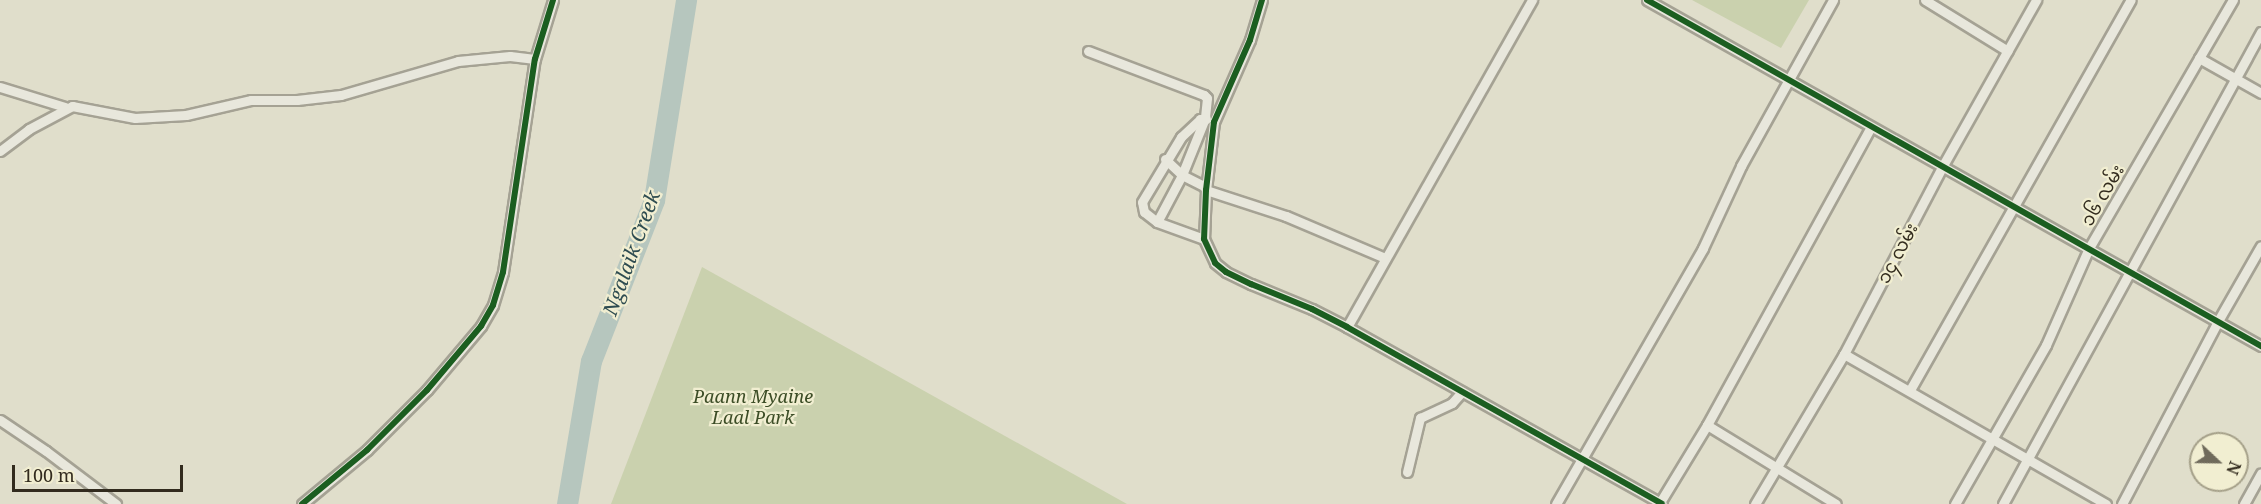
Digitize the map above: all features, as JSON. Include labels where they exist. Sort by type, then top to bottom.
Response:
[{"type":"street","points":[[302,504],[367,450],[427,390],[481,326],[494,305],[503,273],[535,59],[554,0]]},
{"type":"street","points":[[1157,222],[1250,40],[1262,0]]},
{"type":"street","points":[[1347,327],[1532,0]]},
{"type":"street","points":[[1647,0],[2261,346]]},
{"type":"street","points":[[1556,504],[1703,248],[1741,166],[1833,0]]},
{"type":"street","points":[[1924,0],[1942,4],[2008,51]]},
{"type":"street","name":"၁၄ လမ်း","points":[[1755,504],[1844,354],[1942,167],[2036,0]]},
{"type":"street","points":[[1910,390],[2131,0]]},
{"type":"street","name":"၁၆ လမ်း","points":[[1955,504],[2046,345],[2089,248],[2233,0]]},
{"type":"street","points":[[2003,504],[2261,32]]},
{"type":"street","points":[[1088,51],[1204,95],[1207,100],[1209,120],[1204,239],[1215,263],[1226,272],[1312,309],[1347,327],[1660,504],[1707,425],[1871,127]]},
{"type":"street","points":[[0,151],[65,108],[78,106],[135,118],[186,115],[251,100],[297,100],[341,95],[458,61],[510,56],[535,59]]},
{"type":"street","points":[[2199,58],[2261,93]]},
{"type":"street","points":[[0,87],[65,108]]},
{"type":"street","points":[[1204,239],[1157,222],[1144,212],[1142,202],[1165,159],[1181,136],[1192,125],[1209,120]]},
{"type":"street","points":[[1165,159],[1182,175],[1204,186],[1206,190],[1286,216],[1385,258]]},
{"type":"street","points":[[2122,504],[2218,321],[2261,246]]},
{"type":"street","points":[[1844,354],[2106,504]]},
{"type":"street","points":[[1407,472],[1420,417],[1452,403],[1462,392]]},
{"type":"street","points":[[0,420],[46,451],[116,504]]},
{"type":"street","points":[[1707,425],[1836,504]]},
{"type":"street","points":[[2244,504],[2261,473]]},
{"type":"green space","points":[[1692,0],[1809,0],[1781,48]]},
{"type":"green space","name":"Paann Myaine Laal Park","points":[[702,267],[1127,504],[611,504]]},
{"type":"waterway","name":"Ngalaik Creek","points":[[567,504],[591,361],[654,200],[686,0]]},
{"type":"cycle path","points":[[302,504],[367,450],[427,390],[481,326],[493,305],[503,272],[535,59],[553,0]]},
{"type":"cycle path","points":[[1262,0],[1250,40],[1214,122],[1206,190],[1204,239],[1215,263],[1226,272],[1312,309],[1347,327],[1662,504]]},
{"type":"cycle path","points":[[1647,0],[2261,346]]}]
